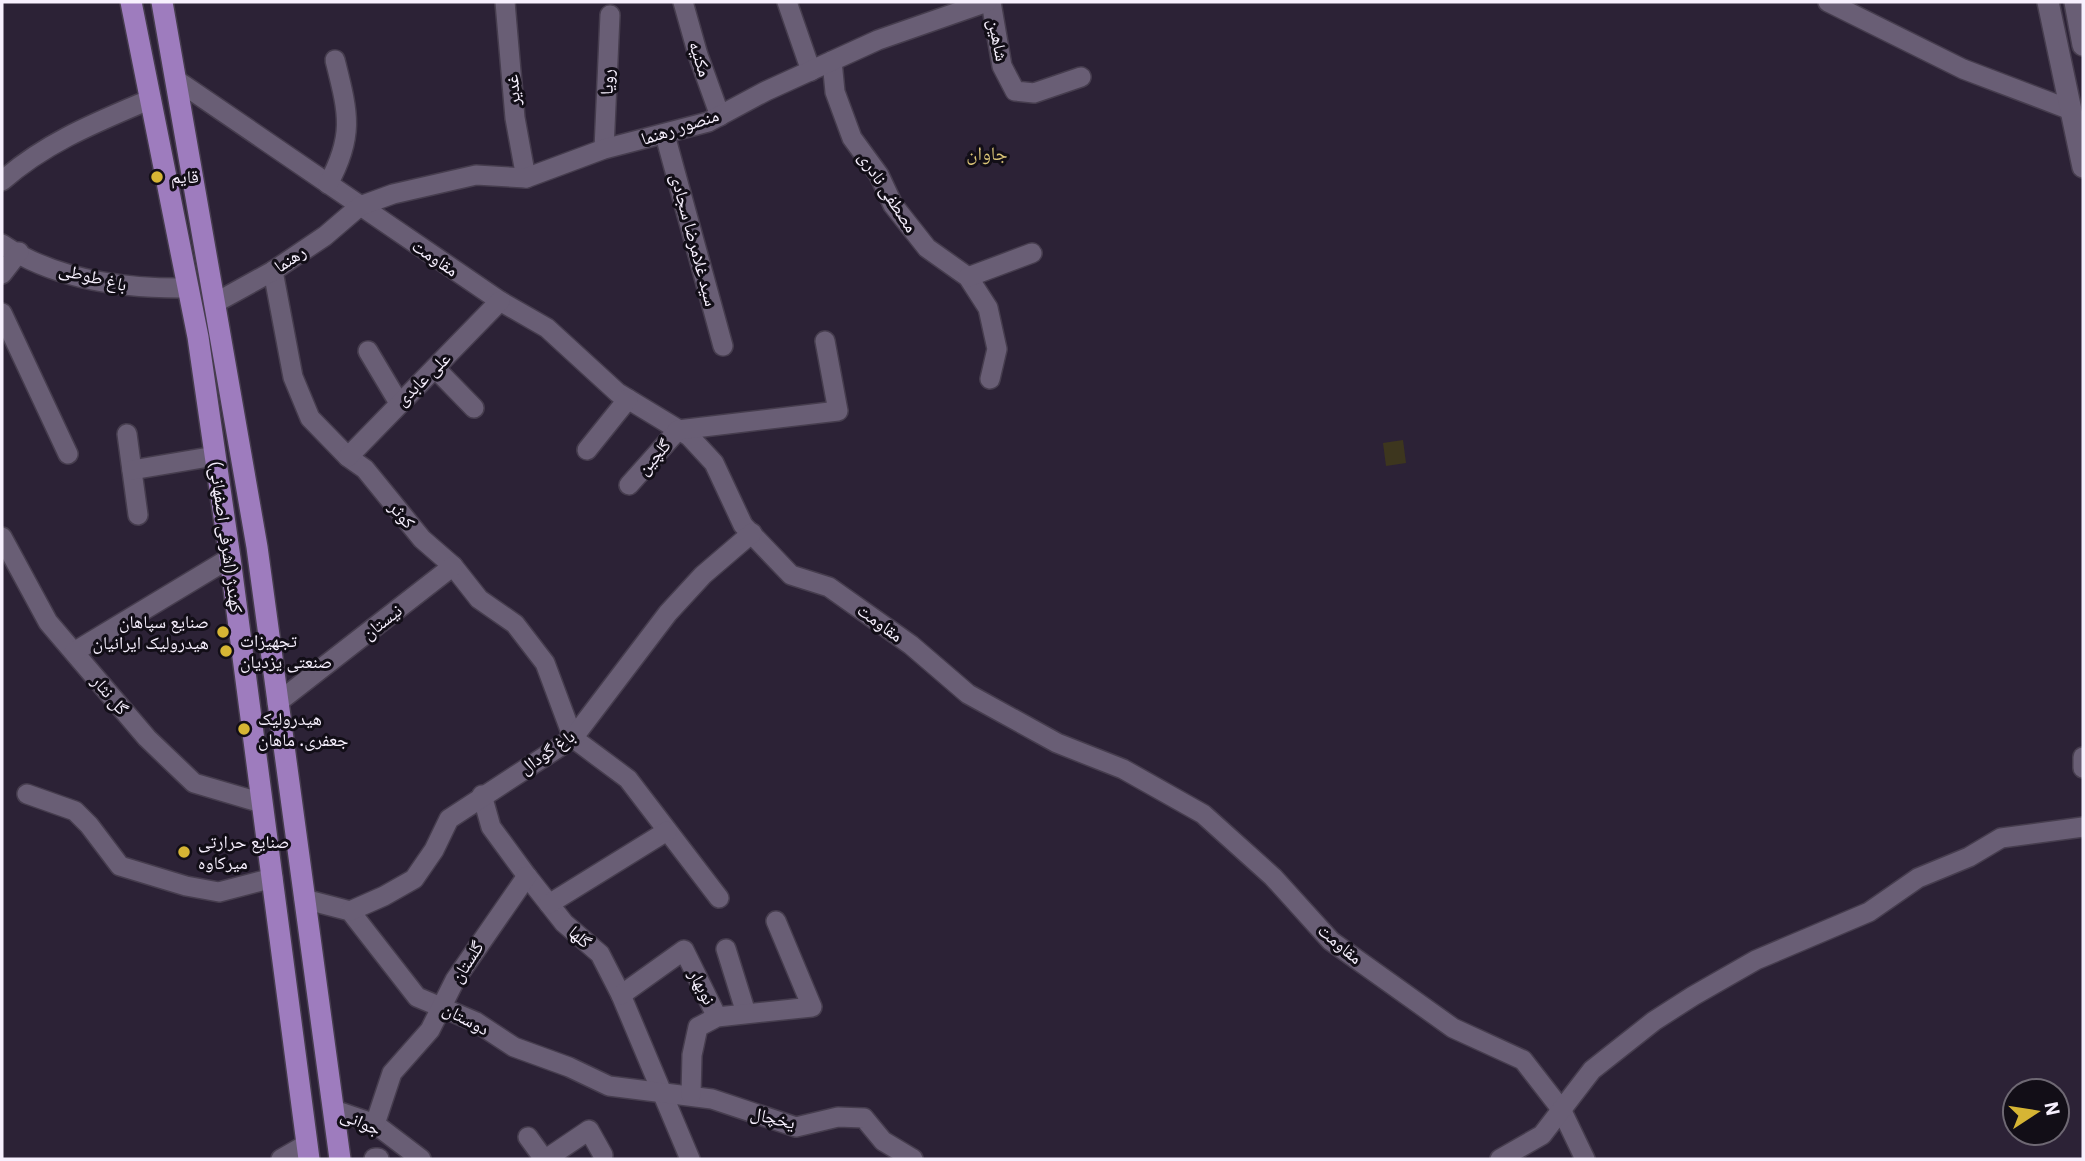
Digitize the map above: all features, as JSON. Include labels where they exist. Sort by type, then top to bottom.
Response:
[{"type":"main road","name":"کهندژ (اشرفی اصفهانی)","points":[[131,2],[198,337],[230,558],[308,1152]]},
{"type":"main road","name":"کهندژ (اشرفی اصفهانی)","points":[[162,2],[240,448],[271,652],[340,1159]]},
{"type":"main road","points":[[2048,2],[2083,167]]},
{"type":"main road","points":[[2075,2],[2083,45]]},
{"type":"main road","points":[[198,337],[212,366],[228,451],[240,448]]},
{"type":"main road","points":[[224,515],[241,514],[263,638],[271,652]]},
{"type":"street","name":"غدیر","points":[[505,2],[515,118],[526,178]]},
{"type":"street","name":"مکنیه","points":[[683,2],[720,116]]},
{"type":"street","points":[[787,2],[811,71]]},
{"type":"street","name":"منصور رهنما","points":[[360,206],[393,194],[477,175],[526,178],[604,149],[665,135],[720,116],[832,61],[950,8],[989,2]]},
{"type":"street","name":"شاهین","points":[[989,2],[1002,66],[1015,91],[1034,93],[1081,77]]},
{"type":"street","points":[[1828,2],[1963,69],[2071,110]]},
{"type":"street","name":"رویا","points":[[604,149],[610,15]]},
{"type":"street","points":[[328,184],[342,158],[348,134],[335,60]]},
{"type":"street","name":"مصطفی نادری","points":[[832,61],[835,92],[852,138],[879,174],[893,205],[927,248],[968,277],[988,308],[998,349],[990,379]]},
{"type":"street","name":"مقاومت","points":[[175,79],[499,301],[547,327],[628,399],[689,436],[714,463],[743,525],[792,575],[829,586],[911,645],[968,694],[1057,743],[1124,769],[1203,814],[1273,877],[1331,941],[1453,1028],[1523,1059],[1561,1109],[1585,1159]]},
{"type":"street","points":[[2,181],[22,163],[68,134],[150,99]]},
{"type":"street","name":"سید غلامرضا سجادی","points":[[665,135],[723,346]]},
{"type":"street","name":"رهنما","points":[[215,303],[273,271],[325,236],[360,206]]},
{"type":"street","points":[[2,274],[10,248]]},
{"type":"street","name":"باغ طوطی","points":[[10,248],[49,266],[93,279],[141,289],[189,288]]},
{"type":"street","points":[[968,277],[1032,253]]},
{"type":"street","name":"کوثر","points":[[273,271],[293,377],[310,418],[348,457],[365,470],[422,539],[453,566],[480,599],[515,624],[545,663],[573,738]]},
{"type":"street","name":"علی عابدی","points":[[348,457],[499,301]]},
{"type":"street","points":[[2,313],[68,454]]},
{"type":"street","points":[[678,430],[838,411],[825,341]]},
{"type":"street","points":[[368,351],[399,403]]},
{"type":"street","points":[[435,368],[474,408]]},
{"type":"street","points":[[587,450],[628,399]]},
{"type":"street","name":"گلچین","points":[[629,485],[678,430]]},
{"type":"street","points":[[127,434],[138,515]]},
{"type":"street","points":[[132,470],[215,456]]},
{"type":"street","name":"باغ گودال","points":[[350,911],[384,897],[414,879],[434,850],[449,819],[573,738],[668,614],[703,575],[752,533]]},
{"type":"street","name":"گل نثار","points":[[2,537],[48,622],[147,738],[194,783],[262,803]]},
{"type":"street","points":[[74,652],[230,558]]},
{"type":"street","name":"نیستان","points":[[277,703],[453,566]]},
{"type":"street","points":[[573,738],[628,779],[719,898]]},
{"type":"street","points":[[2083,757],[2083,768]]},
{"type":"street","points":[[27,794],[75,811],[120,866],[186,886],[219,892],[273,878]]},
{"type":"street","name":"گلها","points":[[482,795],[491,827],[527,876],[548,904],[600,954],[621,995],[690,1159]]},
{"type":"street","points":[[1500,1159],[1542,1135],[1592,1070],[1654,1021],[1756,960],[1869,912],[1918,878],[1969,857],[2001,838],[2083,827]]},
{"type":"street","points":[[548,904],[667,831]]},
{"type":"street","name":"گلستان","points":[[375,1124],[392,1073],[430,1030],[454,979],[527,876]]},
{"type":"street","points":[[304,899],[350,911]]},
{"type":"street","name":"دوستان","points":[[350,911],[417,997],[442,1005],[476,1022],[514,1048],[569,1067],[609,1086],[660,1090]]},
{"type":"street","points":[[691,1095],[692,1055],[698,1027],[717,1017],[812,1007],[776,921]]},
{"type":"street","points":[[726,949],[746,1013]]},
{"type":"street","name":"نوبهار","points":[[621,995],[684,950],[717,1017]]},
{"type":"street","name":"یخچال","points":[[660,1090],[712,1099],[796,1127],[838,1117],[864,1118],[883,1141],[913,1159]]},
{"type":"street","name":"جوانی","points":[[334,1110],[375,1124],[421,1159]]},
{"type":"street","points":[[528,1137],[545,1159],[589,1130],[603,1155]]},
{"type":"street","points":[[281,1159],[308,1152]]},
{"type":"building","points":[[1403,440],[1406,463],[1386,466],[1383,443]]},
{"type":"place","name":"قایم","points":[[157,177]]},
{"type":"place","name":"صنایع سپاهان هیدرولیک ایرانیان","points":[[223,632]]},
{"type":"place","name":"تجهیزات صنعتی یزدیان","points":[[226,651]]},
{"type":"place","name":"هیدرولیک جعفری. ماهان","points":[[244,729]]},
{"type":"place","name":"صنایع حرارتی میرکاوه","points":[[184,852]]},
{"type":"district","name":"جاوان","points":[[987,153]]}]
